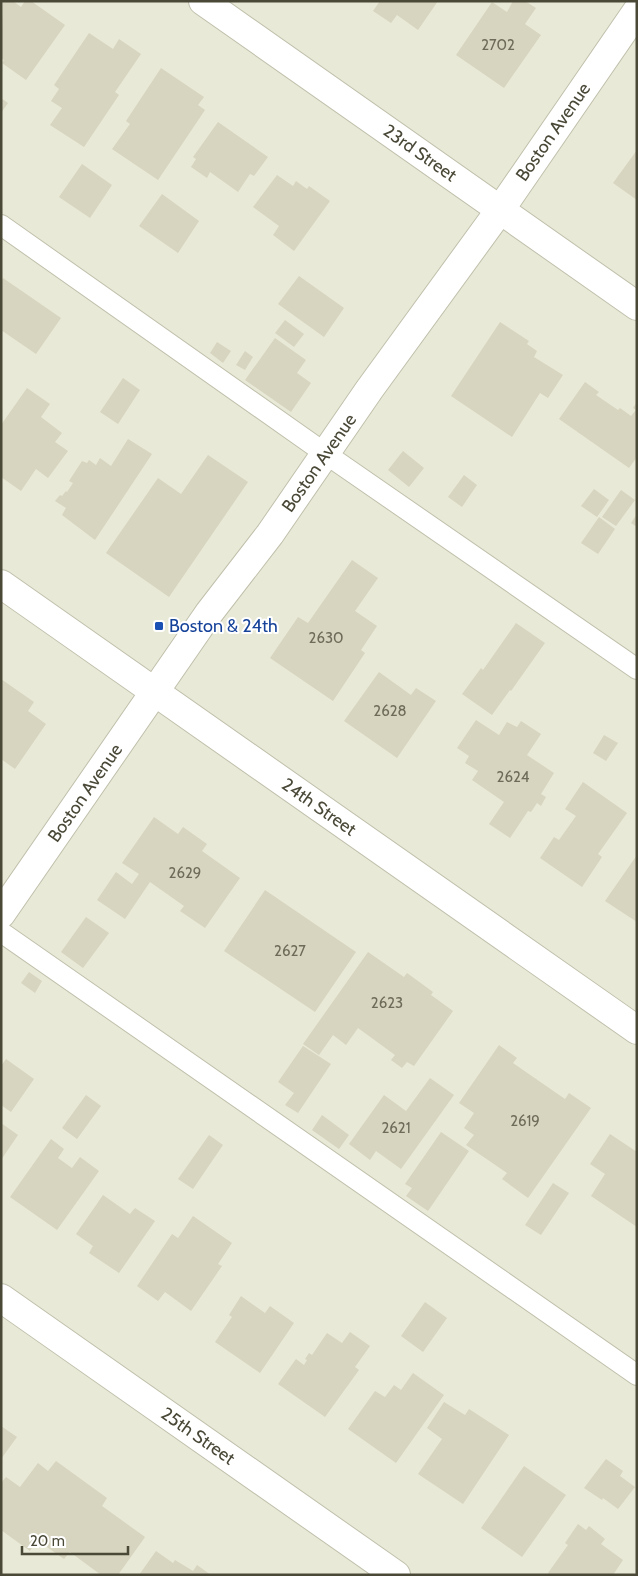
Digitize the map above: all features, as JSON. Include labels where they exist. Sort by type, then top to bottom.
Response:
[{"type":"street","name":"23rd Street","points":[[203,1],[637,306]]},
{"type":"street","name":"Boston Avenue","points":[[1,914],[210,613],[270,534],[369,390],[500,210],[637,11]]},
{"type":"street","name":"24th Street","points":[[1,584],[637,1030]]},
{"type":"street","name":"25th Street","points":[[1,1298],[396,1575]]},
{"type":"lane","points":[[1,224],[326,454],[637,669]]},
{"type":"lane","points":[[1,932],[637,1375]]},
{"type":"shaded area","points":[[1,1],[637,1],[637,1575],[1,1575]]},
{"type":"building","points":[[3,1],[13,1],[21,7],[25,1],[31,1],[65,25],[26,80],[2,63],[4,60],[1,58]]},
{"type":"building","points":[[380,1],[438,1],[418,30],[397,15],[391,23],[373,11]]},
{"type":"building","points":[[513,1],[525,1],[536,8],[525,24],[541,35],[504,88],[456,55],[492,2],[507,12]]},
{"type":"building","points":[[89,33],[113,49],[119,39],[141,54],[115,92],[119,95],[84,147],[50,125],[62,108],[51,101],[59,89],[54,85]]},
{"type":"building","points":[[161,68],[204,97],[198,105],[205,110],[158,180],[112,149],[130,124],[126,121]]},
{"type":"building","points":[[1,98],[8,103],[1,113]]},
{"type":"building","points":[[218,122],[268,157],[254,176],[250,174],[238,192],[210,172],[207,178],[191,167],[196,159],[193,157]]},
{"type":"building","points":[[637,150],[637,200],[613,183]]},
{"type":"building","points":[[82,164],[112,185],[90,218],[59,197]]},
{"type":"building","points":[[277,175],[293,186],[296,181],[307,189],[309,186],[330,201],[294,251],[273,235],[279,226],[253,207]]},
{"type":"building","points":[[162,194],[199,221],[178,253],[139,226]]},
{"type":"building","points":[[299,276],[344,308],[324,337],[278,304]]},
{"type":"building","points":[[3,278],[61,318],[36,354],[1,330],[1,281]]},
{"type":"building","points":[[285,320],[304,334],[294,347],[275,333]]},
{"type":"building","points":[[500,322],[529,341],[527,344],[537,351],[534,357],[563,375],[548,398],[540,393],[512,437],[451,396]]},
{"type":"building","points":[[275,338],[306,360],[297,373],[311,383],[291,412],[245,380]]},
{"type":"building","points":[[217,342],[231,351],[223,363],[210,353]]},
{"type":"building","points":[[245,351],[253,357],[245,370],[236,365]]},
{"type":"building","points":[[123,378],[140,390],[118,424],[100,412]]},
{"type":"building","points":[[585,382],[599,392],[596,395],[618,410],[620,408],[631,416],[636,410],[633,408],[637,402],[637,457],[629,468],[559,419]]},
{"type":"building","points":[[27,388],[50,404],[41,417],[62,433],[55,442],[68,451],[48,478],[36,469],[21,491],[1,477],[1,425]]},
{"type":"building","points":[[128,439],[152,454],[95,540],[62,515],[66,508],[55,501],[60,495],[62,496],[67,492],[73,483],[69,481],[82,461],[87,463],[89,460],[96,465],[100,458],[111,466]]},
{"type":"building","points":[[403,451],[424,468],[409,487],[388,470]]},
{"type":"building","points":[[208,455],[248,482],[169,597],[106,553],[158,478],[181,494]]},
{"type":"building","points":[[464,475],[477,485],[462,507],[448,497]]},
{"type":"building","points":[[594,489],[609,500],[597,517],[581,506]]},
{"type":"building","points":[[621,490],[635,500],[616,526],[602,517]]},
{"type":"building","points":[[637,514],[637,527],[631,523]]},
{"type":"building","points":[[599,517],[615,529],[598,554],[581,543]]},
{"type":"building","points":[[352,560],[378,578],[355,611],[377,626],[361,650],[365,653],[333,701],[270,658],[298,617],[308,623]]},
{"type":"building","points":[[516,623],[545,643],[492,715],[462,694],[481,668],[483,670]]},
{"type":"building","points":[[379,672],[411,695],[416,688],[436,701],[397,758],[344,721]]},
{"type":"building","points":[[1,679],[34,702],[28,711],[46,724],[15,769],[1,759]]},
{"type":"building","points":[[476,720],[499,735],[507,722],[517,727],[521,721],[541,734],[527,755],[554,773],[541,794],[546,797],[541,806],[537,803],[531,812],[528,811],[510,838],[489,824],[504,802],[472,780],[478,771],[465,763],[469,756],[457,748]]},
{"type":"building","points":[[604,735],[618,743],[606,761],[593,753]]},
{"type":"building","points":[[583,782],[627,813],[598,854],[602,857],[582,887],[540,858],[554,837],[559,840],[576,816],[565,809]]},
{"type":"building","points":[[154,817],[178,834],[183,827],[207,844],[202,851],[240,878],[205,928],[180,911],[184,906],[150,882],[125,919],[97,900],[116,872],[132,884],[139,874],[122,863]]},
{"type":"building","points":[[637,855],[637,922],[605,901]]},
{"type":"building","points":[[265,890],[356,952],[315,1012],[224,951]]},
{"type":"building","points":[[86,917],[109,933],[83,968],[61,952]]},
{"type":"building","points":[[368,952],[404,977],[407,973],[433,992],[431,995],[453,1011],[414,1066],[407,1062],[402,1068],[391,1060],[395,1055],[358,1028],[346,1045],[333,1035],[319,1055],[303,1044]]},
{"type":"building","points":[[29,972],[42,981],[35,993],[21,983]]},
{"type":"building","points":[[499,1045],[517,1058],[513,1063],[565,1099],[569,1093],[591,1108],[528,1198],[502,1179],[507,1173],[466,1145],[474,1135],[464,1128],[474,1113],[459,1103]]},
{"type":"building","points":[[303,1046],[331,1064],[298,1113],[285,1105],[294,1093],[278,1082]]},
{"type":"building","points":[[6,1059],[34,1079],[11,1112],[1,1105],[1,1066]]},
{"type":"building","points":[[430,1078],[454,1095],[401,1169],[376,1151],[370,1160],[349,1144],[384,1095],[406,1111]]},
{"type":"building","points":[[86,1095],[101,1106],[77,1139],[62,1128]]},
{"type":"building","points":[[322,1115],[349,1135],[339,1149],[312,1130]]},
{"type":"building","points":[[1,1123],[18,1135],[1,1160]]},
{"type":"building","points":[[441,1132],[469,1151],[428,1211],[406,1196],[412,1188],[405,1184]]},
{"type":"building","points":[[610,1134],[637,1152],[637,1227],[591,1196],[605,1174],[590,1164]]},
{"type":"building","points":[[209,1135],[223,1145],[193,1189],[178,1179]]},
{"type":"building","points":[[51,1139],[64,1149],[58,1158],[72,1168],[80,1157],[99,1171],[57,1230],[10,1197]]},
{"type":"building","points":[[553,1183],[569,1193],[541,1235],[525,1225]]},
{"type":"building","points":[[103,1195],[130,1214],[135,1208],[155,1221],[119,1273],[89,1253],[93,1246],[76,1234]]},
{"type":"building","points":[[193,1216],[232,1243],[218,1264],[222,1266],[191,1311],[165,1292],[158,1301],[137,1286],[172,1234],[178,1238]]},
{"type":"building","points":[[241,1296],[265,1313],[270,1306],[294,1323],[260,1373],[215,1342],[232,1317],[229,1315]]},
{"type":"building","points":[[425,1302],[447,1318],[423,1352],[401,1336]]},
{"type":"building","points":[[350,1332],[370,1346],[355,1367],[359,1370],[325,1417],[278,1384],[296,1359],[304,1365],[309,1353],[312,1355],[327,1333],[342,1343]]},
{"type":"building","points":[[413,1373],[444,1395],[396,1463],[348,1429],[375,1391],[385,1397],[394,1385],[401,1390]]},
{"type":"building","points":[[444,1402],[465,1415],[469,1409],[509,1435],[463,1504],[418,1474],[442,1439],[427,1428]]},
{"type":"building","points":[[1,1426],[17,1437],[1,1459]]},
{"type":"building","points":[[606,1459],[623,1471],[620,1476],[635,1487],[618,1509],[584,1488]]},
{"type":"building","points":[[56,1461],[107,1498],[102,1506],[145,1537],[118,1575],[101,1575],[70,1552],[64,1559],[37,1540],[30,1551],[1,1530],[1,1483],[6,1477],[20,1487],[38,1463],[48,1471]]},
{"type":"building","points":[[524,1466],[566,1495],[522,1557],[481,1528]]},
{"type":"building","points":[[578,1524],[586,1530],[589,1526],[605,1539],[601,1544],[623,1560],[613,1575],[550,1575],[548,1573],[568,1545],[565,1543]]},
{"type":"building","points":[[156,1551],[173,1563],[175,1560],[193,1571],[197,1565],[211,1575],[139,1575]]},
{"type":"place","name":"Boston & 24th","points":[[159,626]]}]
